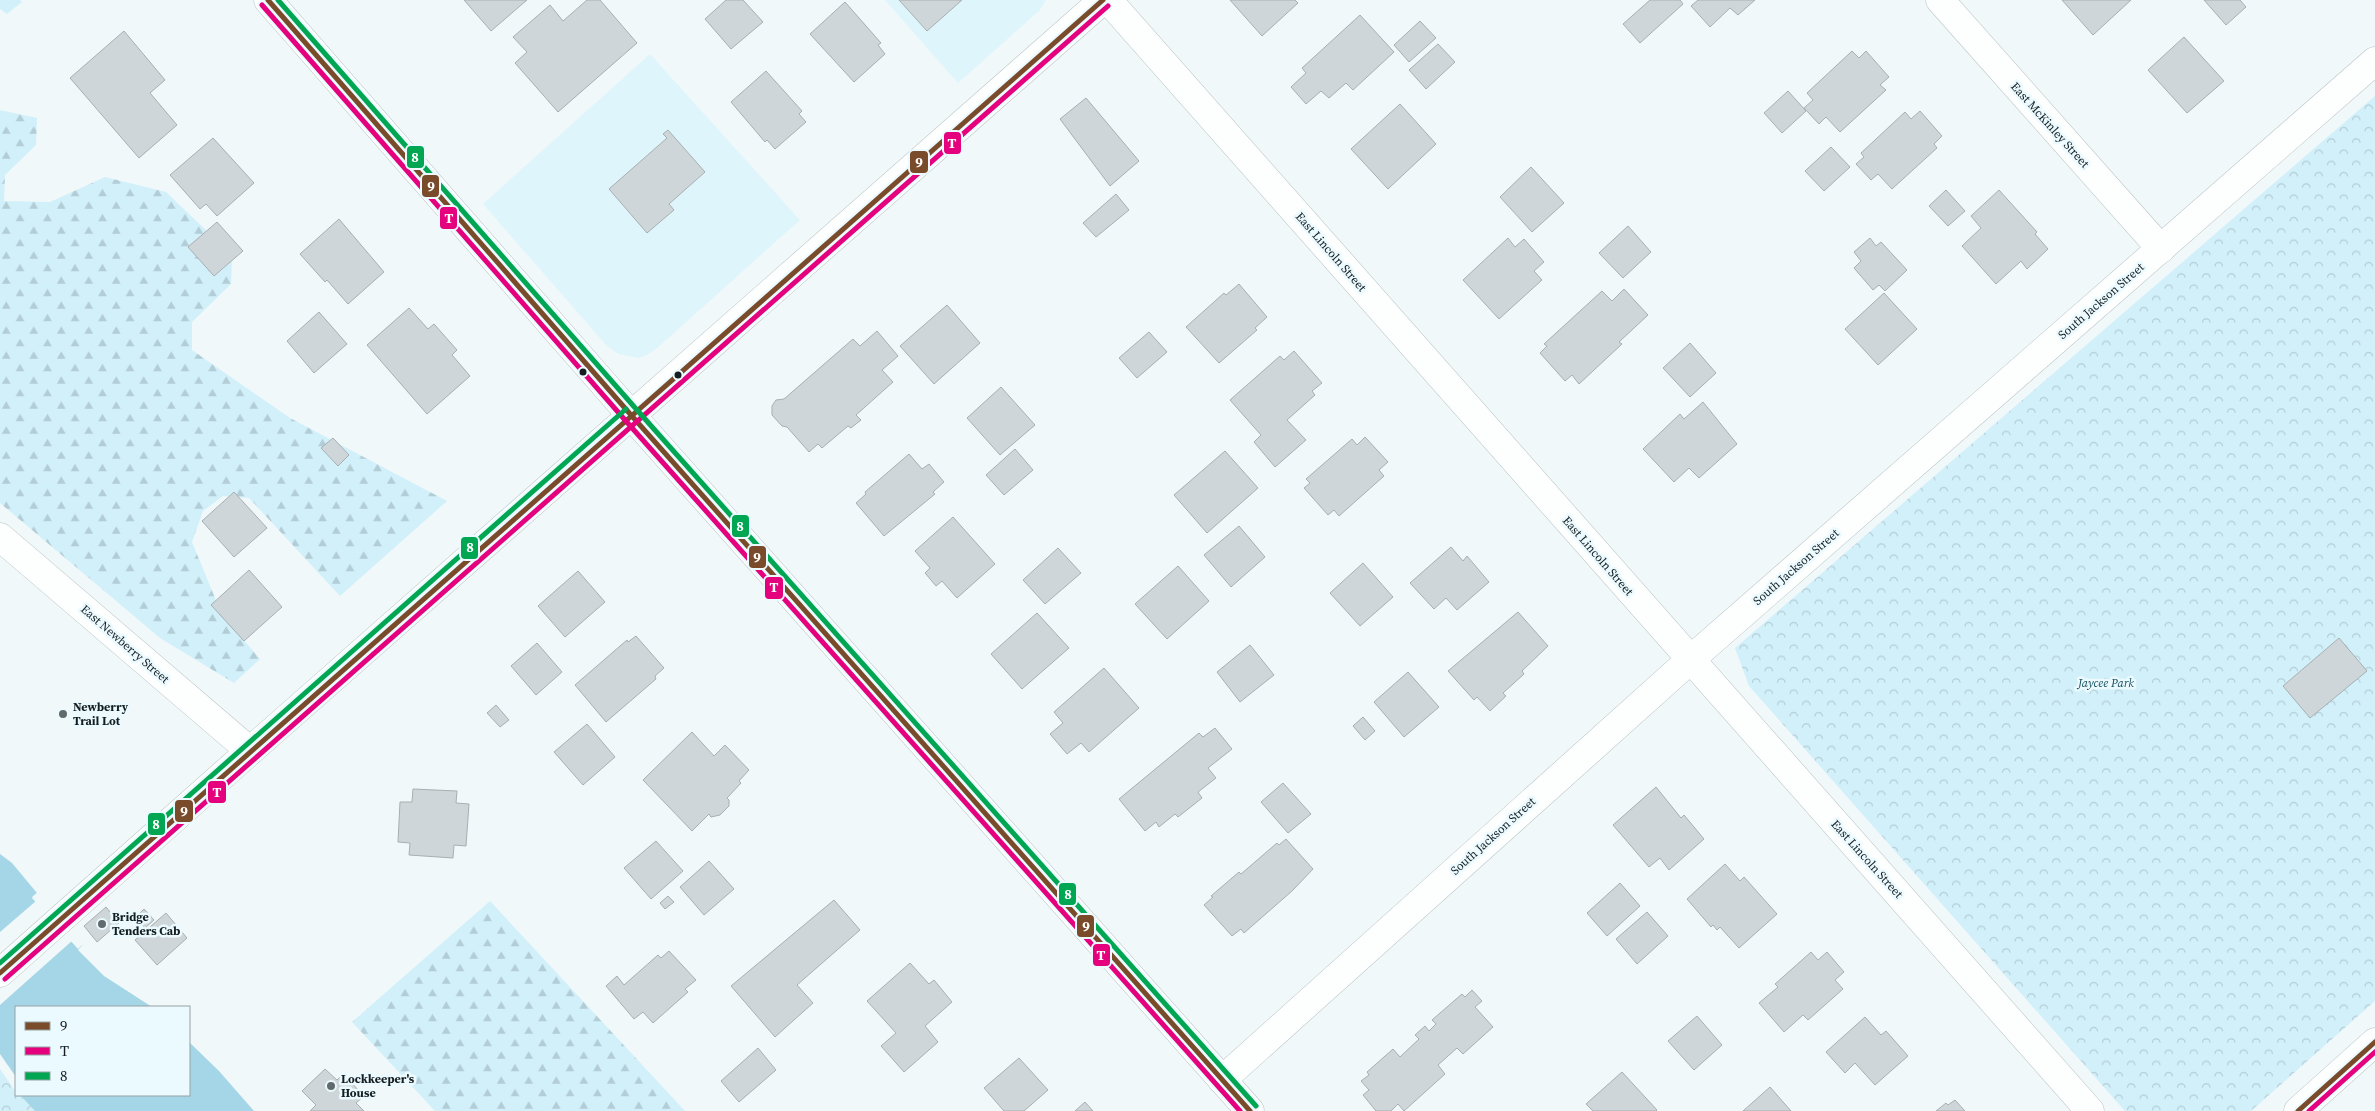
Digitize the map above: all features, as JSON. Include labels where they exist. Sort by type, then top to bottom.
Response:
[{"type":"street","points":[[268,0],[631,415],[1250,1111]]},
{"type":"street","points":[[0,973],[1103,0]]},
{"type":"street","name":"East Lincoln Street","points":[[1108,0],[2090,1111]]},
{"type":"street","name":"East McKinley Street","points":[[1940,0],[2161,249]]},
{"type":"street","name":"South Jackson Street","points":[[1222,1080],[1690,660],[2375,61]]},
{"type":"street","name":"East Newberry Street","points":[[0,537],[250,751]]},
{"type":"street","points":[[2298,1111],[2375,1042]]},
{"type":"shaded area","points":[[885,0],[1046,0],[1040,10],[958,83]]},
{"type":"shaded area","points":[[650,54],[800,220],[657,348],[639,358],[619,354],[607,346],[483,204]]},
{"type":"shaded area","points":[[0,854],[12,863],[37,893],[32,898],[78,949],[82,945],[164,1006],[15,1006],[15,1088],[0,1065]]},
{"type":"shaded area","points":[[190,1030],[264,1111],[35,1111],[21,1096],[190,1096]]},
{"type":"green space","points":[[0,0],[20,0],[22,2],[7,14],[0,9]]},
{"type":"green space","name":"Jaycee Park","points":[[2375,96],[2375,1001],[2251,1111],[2125,1111],[1749,686],[1735,648]]},
{"type":"green space","points":[[0,110],[37,118],[36,145],[5,175],[4,201],[50,202],[105,177],[166,192],[232,255],[231,284],[192,322],[192,350],[290,418],[447,501],[340,596],[249,498],[223,496],[203,511],[192,542],[222,615],[260,659],[234,683],[160,638],[0,503]]},
{"type":"green space","points":[[490,901],[685,1111],[435,1111],[352,1022]]},
{"type":"green space","points":[[0,1065],[15,1088],[15,1096],[21,1096],[35,1111],[0,1111]]},
{"type":"pier","points":[[39,891],[36,897],[73,940],[0,1005],[0,932],[36,901],[32,897]]},
{"type":"pier","points":[[84,943],[166,1006],[150,1006],[104,976],[78,950]]},
{"type":"pier","points":[[190,1028],[217,1053],[267,1111],[254,1111],[219,1071],[190,1043]]},
{"type":"pier","points":[[0,1054],[15,1076],[15,1091],[0,1069]]},
{"type":"building","points":[[464,0],[527,0],[491,31]]},
{"type":"building","points":[[587,0],[600,0],[637,43],[558,112],[515,63],[527,52],[513,37],[550,5],[563,21]]},
{"type":"building","points":[[726,0],[743,0],[763,22],[731,49],[705,19]]},
{"type":"building","points":[[899,0],[962,0],[927,31]]},
{"type":"building","points":[[1230,0],[1295,0],[1298,3],[1262,36]]},
{"type":"building","points":[[1650,0],[1680,0],[1683,4],[1640,43],[1623,24]]},
{"type":"building","points":[[1698,0],[1755,0],[1738,15],[1730,8],[1710,27],[1691,6]]},
{"type":"building","points":[[2062,0],[2131,0],[2093,35]]},
{"type":"building","points":[[2204,0],[2240,0],[2246,7],[2226,25]]},
{"type":"building","points":[[845,2],[881,43],[878,45],[885,54],[854,82],[810,34]]},
{"type":"building","points":[[1360,15],[1394,52],[1353,90],[1346,83],[1329,98],[1321,91],[1306,104],[1291,87],[1306,73],[1302,68]]},
{"type":"building","points":[[1420,21],[1436,38],[1409,62],[1394,45]]},
{"type":"building","points":[[124,31],[165,80],[150,93],[177,125],[139,158],[70,78]]},
{"type":"building","points":[[2184,37],[2224,81],[2187,113],[2148,70]]},
{"type":"building","points":[[1438,44],[1455,62],[1426,89],[1409,70]]},
{"type":"building","points":[[1852,51],[1859,58],[1866,51],[1889,77],[1880,85],[1886,90],[1840,132],[1826,117],[1819,124],[1804,108],[1813,100],[1807,93]]},
{"type":"building","points":[[766,71],[802,111],[799,114],[806,122],[775,149],[767,140],[765,142],[731,102]]},
{"type":"building","points":[[1788,91],[1806,111],[1782,133],[1764,113]]},
{"type":"building","points":[[1086,98],[1139,161],[1110,186],[1060,119]]},
{"type":"building","points":[[1400,104],[1436,144],[1388,189],[1351,149]]},
{"type":"building","points":[[1920,111],[1942,136],[1934,144],[1937,148],[1892,189],[1878,174],[1871,180],[1856,164],[1864,157],[1861,153],[1905,112],[1911,119]]},
{"type":"building","points":[[668,130],[705,172],[669,204],[674,210],[647,233],[609,189],[667,138],[663,134]]},
{"type":"building","points":[[213,138],[254,183],[217,216],[206,204],[200,209],[170,175]]},
{"type":"building","points":[[1831,147],[1850,167],[1824,191],[1805,171]]},
{"type":"building","points":[[1531,167],[1564,203],[1532,232],[1500,197]]},
{"type":"building","points":[[1946,190],[1965,211],[1948,226],[1929,206]]},
{"type":"building","points":[[1999,190],[2037,232],[2035,234],[2048,249],[2027,269],[2021,261],[1996,284],[1962,246],[1981,228],[1971,216]]},
{"type":"building","points":[[1116,194],[1129,210],[1096,237],[1083,223]]},
{"type":"building","points":[[339,219],[384,272],[348,304],[300,254]]},
{"type":"building","points":[[217,222],[243,251],[214,276],[188,247]]},
{"type":"building","points":[[1628,226],[1651,252],[1623,278],[1599,253]]},
{"type":"building","points":[[1508,238],[1515,247],[1524,239],[1544,262],[1534,271],[1542,280],[1499,319],[1463,280]]},
{"type":"building","points":[[1870,238],[1876,246],[1881,242],[1907,270],[1885,291],[1879,285],[1873,290],[1854,268],[1861,261],[1854,252]]},
{"type":"building","points":[[1239,284],[1267,317],[1255,328],[1257,330],[1219,363],[1186,327],[1224,293],[1226,295]]},
{"type":"building","points":[[1624,289],[1648,315],[1619,342],[1622,344],[1579,384],[1572,375],[1565,381],[1540,353],[1547,346],[1544,344],[1602,291],[1612,301]]},
{"type":"building","points":[[1884,293],[1917,329],[1878,365],[1845,329]]},
{"type":"building","points":[[947,305],[980,343],[934,384],[900,346]]},
{"type":"building","points":[[409,308],[428,329],[434,324],[457,350],[452,355],[470,376],[427,414],[367,345]]},
{"type":"building","points":[[319,312],[347,344],[314,373],[287,341]]},
{"type":"building","points":[[877,331],[898,356],[882,370],[893,382],[856,415],[861,420],[851,428],[848,426],[822,448],[818,444],[809,452],[787,427],[782,426],[772,415],[772,406],[776,400],[784,399],[853,339],[860,346]]},
{"type":"building","points":[[1149,332],[1167,352],[1137,378],[1119,358]]},
{"type":"building","points":[[1690,343],[1716,373],[1690,397],[1663,368]]},
{"type":"building","points":[[1294,351],[1322,383],[1312,391],[1315,395],[1287,420],[1306,440],[1275,467],[1254,442],[1261,435],[1230,400],[1280,356],[1284,360]]},
{"type":"building","points":[[1001,387],[1035,425],[1000,455],[967,418]]},
{"type":"building","points":[[1703,402],[1737,444],[1699,478],[1689,468],[1674,482],[1643,449],[1680,414],[1684,419]]},
{"type":"building","points":[[1365,437],[1388,462],[1379,470],[1384,476],[1339,516],[1334,510],[1328,515],[1304,488],[1310,483],[1306,479],[1352,439],[1357,445]]},
{"type":"building","points":[[333,438],[349,455],[338,466],[321,448]]},
{"type":"building","points":[[1015,449],[1033,470],[1004,495],[986,475]]},
{"type":"building","points":[[1225,451],[1258,488],[1207,533],[1174,495]]},
{"type":"building","points":[[909,454],[922,469],[929,464],[944,482],[933,492],[935,494],[884,536],[856,503],[866,494],[865,492]]},
{"type":"building","points":[[234,492],[267,528],[234,557],[202,521]]},
{"type":"building","points":[[953,517],[995,564],[957,598],[942,581],[936,586],[925,573],[930,568],[915,551]]},
{"type":"building","points":[[1239,526],[1265,557],[1231,587],[1204,555]]},
{"type":"building","points":[[1451,547],[1463,561],[1467,556],[1489,582],[1457,610],[1446,598],[1434,609],[1410,583]]},
{"type":"building","points":[[1058,548],[1081,573],[1045,604],[1023,580]]},
{"type":"building","points":[[1363,563],[1393,597],[1360,626],[1330,593]]},
{"type":"building","points":[[1178,566],[1209,601],[1167,639],[1135,604]]},
{"type":"building","points":[[249,570],[282,607],[244,641],[211,605]]},
{"type":"building","points":[[578,571],[605,602],[565,637],[538,606]]},
{"type":"building","points":[[1518,612],[1548,646],[1522,671],[1524,674],[1503,693],[1506,696],[1490,711],[1477,697],[1474,700],[1448,671]]},
{"type":"building","points":[[1037,613],[1069,648],[1022,689],[991,654]]},
{"type":"building","points":[[636,636],[664,668],[655,676],[656,679],[606,722],[575,685],[627,640],[628,642]]},
{"type":"building","points":[[2339,638],[2367,671],[2310,718],[2283,686]]},
{"type":"building","points":[[537,643],[562,672],[536,695],[511,666]]},
{"type":"building","points":[[1250,645],[1274,675],[1240,702],[1217,672]]},
{"type":"building","points":[[1104,668],[1139,708],[1089,752],[1081,743],[1067,754],[1050,734],[1063,723],[1054,712]]},
{"type":"building","points":[[1408,672],[1439,707],[1404,737],[1374,702]]},
{"type":"building","points":[[496,705],[509,720],[500,727],[487,713]]},
{"type":"building","points":[[1363,717],[1375,731],[1365,740],[1353,726]]},
{"type":"building","points":[[587,724],[615,757],[583,785],[554,752]]},
{"type":"building","points":[[1215,728],[1232,749],[1208,768],[1216,778],[1198,792],[1202,798],[1178,817],[1175,814],[1159,827],[1156,822],[1145,831],[1119,799],[1199,733],[1203,737]]},
{"type":"building","points":[[692,732],[714,756],[725,745],[749,770],[739,781],[741,783],[727,798],[729,806],[720,815],[711,817],[709,814],[692,831],[643,780]]},
{"type":"building","points":[[1283,783],[1311,814],[1288,833],[1261,802]]},
{"type":"building","points":[[1656,787],[1681,818],[1684,815],[1704,839],[1669,870],[1660,858],[1649,867],[1613,825]]},
{"type":"building","points":[[413,789],[457,791],[456,803],[469,804],[466,846],[454,845],[453,858],[409,855],[410,843],[398,842],[400,802],[412,802]]},
{"type":"building","points":[[1286,839],[1313,869],[1292,891],[1244,933],[1241,929],[1232,936],[1204,905],[1213,897],[1211,896],[1239,872],[1241,874],[1277,843],[1279,845]]},
{"type":"building","points":[[656,841],[683,871],[651,899],[624,868]]},
{"type":"building","points":[[709,861],[734,889],[704,915],[680,887]]},
{"type":"building","points":[[1725,864],[1740,881],[1744,877],[1777,914],[1739,948],[1720,927],[1717,930],[1713,925],[1711,927],[1687,899]]},
{"type":"building","points":[[1620,883],[1640,906],[1607,936],[1587,913]]},
{"type":"building","points":[[668,896],[674,902],[665,909],[660,903]]},
{"type":"building","points":[[834,900],[860,930],[797,985],[813,1003],[775,1037],[731,986]]},
{"type":"building","name":"Bridge Tenders Cab","points":[[106,907],[119,923],[97,942],[84,926]]},
{"type":"building","points":[[144,909],[154,920],[145,928],[135,918]]},
{"type":"building","points":[[1647,912],[1668,936],[1637,964],[1616,939]]},
{"type":"building","points":[[166,913],[187,938],[157,965],[135,940]]},
{"type":"building","points":[[669,951],[696,980],[685,989],[688,992],[653,1023],[643,1012],[634,1019],[606,986],[617,976],[624,985],[658,955],[661,958]]},
{"type":"building","points":[[1811,952],[1818,960],[1827,952],[1844,972],[1835,980],[1843,989],[1808,1020],[1803,1015],[1784,1032],[1759,1003],[1778,987],[1775,984]]},
{"type":"building","points":[[910,963],[929,984],[934,980],[952,1002],[925,1026],[938,1042],[904,1072],[881,1046],[896,1033],[867,1001]]},
{"type":"building","points":[[1472,990],[1482,1001],[1475,1007],[1493,1027],[1463,1054],[1457,1048],[1438,1065],[1445,1074],[1404,1111],[1398,1104],[1391,1111],[1376,1111],[1363,1095],[1369,1090],[1361,1081],[1369,1075],[1367,1072],[1393,1049],[1400,1057],[1419,1039],[1415,1035],[1425,1026],[1429,1031],[1436,1024],[1432,1020],[1462,994],[1465,997]]},
{"type":"building","points":[[1697,1016],[1722,1045],[1694,1070],[1668,1041]]},
{"type":"building","points":[[1865,1017],[1881,1035],[1886,1031],[1908,1056],[1875,1085],[1855,1063],[1845,1073],[1826,1052]]},
{"type":"building","points":[[758,1048],[776,1070],[739,1102],[721,1081]]},
{"type":"building","points":[[1019,1058],[1048,1090],[1024,1111],[1004,1111],[984,1088]]},
{"type":"building","name":"Lockkeeper's House","points":[[325,1069],[337,1080],[343,1074],[364,1096],[356,1103],[364,1111],[310,1111],[316,1105],[302,1091]]},
{"type":"building","points":[[1622,1072],[1656,1111],[1593,1111],[1586,1104]]},
{"type":"building","points":[[1770,1087],[1791,1111],[1743,1111]]},
{"type":"building","points":[[1955,1100],[1965,1111],[1936,1111],[1946,1103],[1948,1105]]},
{"type":"building","points":[[1085,1102],[1093,1111],[1075,1111]]},
{"type":"transit line","name":"9","points":[[268,0],[631,415],[1250,1111]]},
{"type":"transit line","name":"8","points":[[278,0],[637,410],[1256,1106]]},
{"type":"transit line","name":"9","points":[[0,973],[1103,0]]},
{"type":"transit line","name":"T","points":[[262,5],[625,420],[1240,1111]]},
{"type":"transit line","name":"T","points":[[5,979],[1108,6]]},
{"type":"transit line","name":"8","points":[[0,963],[626,409]]},
{"type":"transit line","name":"9","points":[[2298,1111],[2375,1042]]},
{"type":"transit line","name":"T","points":[[2309,1111],[2375,1052]]},
{"type":"place","name":"Newberry Trail Lot","points":[[63,714]]},
{"type":"place","name":"Bridge Tenders Cab","points":[[102,924]]},
{"type":"place","name":"Lockkeeper's House","points":[[331,1086]]}]
